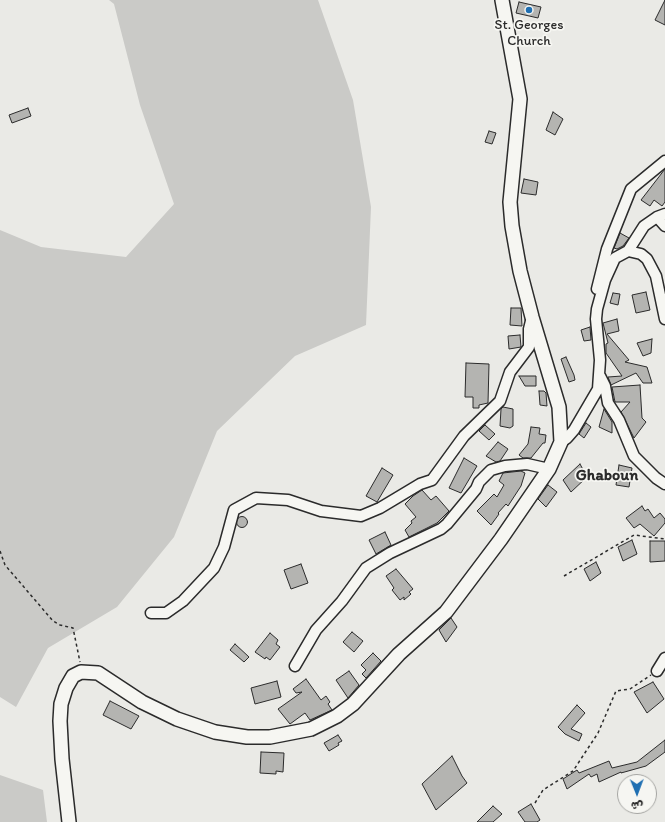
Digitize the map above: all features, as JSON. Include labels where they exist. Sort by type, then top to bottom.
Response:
[{"type":"main road","points":[[69,822],[62,759],[61,710],[69,682],[73,676],[81,672],[98,673],[142,702],[177,719],[215,732],[247,737],[270,737],[311,729],[337,716],[353,704],[399,654],[446,612],[501,539],[548,469],[561,442],[558,400],[532,316],[512,226],[510,202],[520,98],[502,0]]},
{"type":"street","points":[[597,309],[596,298],[599,276],[607,249],[631,189],[665,161]]},
{"type":"street","points":[[561,442],[567,438],[585,414],[598,389],[600,376],[596,319],[597,309],[605,280],[615,258],[628,251],[644,226],[661,215],[665,226]]},
{"type":"street","points":[[628,251],[641,254],[652,266],[659,288],[665,319]]},
{"type":"street","points":[[151,613],[166,613],[183,601],[214,568],[224,547],[234,510],[256,498],[288,500],[321,511],[361,516],[380,508],[420,484],[432,480],[464,436],[500,401],[510,372],[529,347],[529,329],[532,316]]},
{"type":"street","points":[[600,376],[605,386],[608,403],[619,420],[634,456],[651,474],[665,484]]},
{"type":"street","points":[[295,666],[316,630],[342,601],[366,568],[390,553],[441,529],[476,489],[479,482],[491,470],[505,466],[527,464],[548,469]]},
{"type":"street","points":[[657,671],[665,658]]},
{"type":"path","points":[[564,576],[634,535],[665,539]]},
{"type":"path","points":[[0,551],[5,565],[53,621],[60,625],[73,628],[81,672]]},
{"type":"path","points":[[535,803],[543,790],[573,771],[598,733],[616,691],[630,689],[657,671]]},
{"type":"shaded area","points":[[109,0],[318,0],[353,100],[371,207],[366,325],[295,356],[217,431],[174,537],[117,607],[48,648],[16,707],[0,697],[0,230],[41,247],[126,257],[174,204],[140,105],[114,4]]},
{"type":"shaded area","points":[[0,775],[43,790],[47,822],[0,822]]},
{"type":"building","points":[[665,0],[665,25],[655,20]]},
{"type":"building","name":"St. Georges Church","points":[[519,2],[541,7],[538,18],[516,13]]},
{"type":"building","points":[[28,108],[31,116],[12,123],[9,115]]},
{"type":"building","points":[[553,112],[563,119],[555,135],[546,130]]},
{"type":"building","points":[[489,131],[496,133],[492,144],[485,142]]},
{"type":"building","points":[[665,169],[665,202],[662,206],[654,200],[650,206],[641,200]]},
{"type":"building","points":[[524,179],[538,182],[536,195],[521,193]]},
{"type":"building","points":[[620,233],[629,238],[623,246],[617,249],[614,248]]},
{"type":"building","points":[[646,292],[650,310],[636,313],[632,295]]},
{"type":"building","points":[[613,293],[620,294],[618,305],[610,303]]},
{"type":"building","points":[[511,308],[521,308],[522,326],[510,325]]},
{"type":"building","points":[[617,319],[619,331],[607,334],[629,360],[625,362],[647,367],[652,383],[643,383],[636,373],[611,385],[608,377],[622,376],[606,353],[606,344],[608,343],[603,323]]},
{"type":"building","points":[[590,327],[591,340],[584,341],[581,330]]},
{"type":"building","points":[[520,335],[521,347],[509,349],[508,336]]},
{"type":"building","points":[[652,339],[651,353],[643,356],[637,343]]},
{"type":"building","points":[[566,357],[575,380],[569,382],[561,359]]},
{"type":"building","points":[[466,363],[489,364],[488,403],[479,405],[479,408],[473,408],[473,397],[465,397]]},
{"type":"building","points":[[519,376],[536,376],[536,386],[525,386]]},
{"type":"building","points":[[640,385],[642,418],[646,422],[634,438],[621,412],[630,402],[615,402],[612,387]]},
{"type":"building","points":[[539,391],[544,391],[546,393],[547,406],[540,405]]},
{"type":"building","points":[[503,407],[513,409],[513,426],[510,428],[500,426],[501,409]]},
{"type":"building","points":[[604,409],[612,422],[612,433],[599,427]]},
{"type":"building","points":[[586,423],[591,427],[584,438],[579,434]]},
{"type":"building","points":[[485,425],[495,434],[489,440],[479,431]]},
{"type":"building","points":[[531,427],[540,428],[539,434],[546,435],[545,443],[543,443],[531,458],[523,458],[519,455],[528,444]]},
{"type":"building","points":[[498,442],[508,449],[500,461],[496,462],[486,456]]},
{"type":"building","points":[[464,458],[477,466],[461,493],[449,488]]},
{"type":"building","points":[[580,464],[587,477],[571,492],[563,480]]},
{"type":"building","points":[[619,465],[632,468],[629,487],[616,485]]},
{"type":"building","points":[[382,468],[393,475],[377,502],[366,496]]},
{"type":"building","points":[[521,471],[525,473],[521,486],[508,506],[506,504],[498,513],[499,514],[491,525],[477,511],[494,494],[497,497],[504,485],[499,481],[503,473]]},
{"type":"building","points":[[548,485],[557,492],[546,507],[538,499]]},
{"type":"building","points":[[422,490],[431,500],[436,496],[449,511],[437,523],[409,537],[405,530],[412,523],[411,521],[416,517],[405,504]]},
{"type":"building","points":[[642,506],[645,511],[648,509],[654,518],[660,513],[665,519],[665,523],[654,536],[640,524],[634,528],[626,518]]},
{"type":"building","points":[[242,516],[246,518],[248,522],[246,526],[242,528],[238,526],[236,522],[238,518]]},
{"type":"building","points":[[385,532],[391,545],[376,554],[369,540]]},
{"type":"building","points":[[632,540],[637,554],[623,561],[618,547]]},
{"type":"building","points":[[650,541],[665,541],[665,561],[650,562]]},
{"type":"building","points":[[596,562],[601,573],[590,581],[584,569]]},
{"type":"building","points":[[301,564],[308,583],[291,589],[284,570]]},
{"type":"building","points":[[396,569],[413,589],[409,592],[411,594],[404,600],[404,597],[400,600],[392,590],[394,588],[386,576]]},
{"type":"building","points":[[451,618],[457,627],[446,642],[439,630]]},
{"type":"building","points":[[352,632],[363,641],[354,652],[343,642]]},
{"type":"building","points":[[270,633],[278,640],[276,644],[280,647],[270,660],[266,657],[265,659],[255,652]]},
{"type":"building","points":[[235,644],[249,657],[244,662],[230,650]]},
{"type":"building","points":[[373,653],[381,661],[366,678],[362,674],[366,670],[361,665]]},
{"type":"building","points":[[349,671],[359,685],[348,698],[336,680]]},
{"type":"building","points":[[306,679],[321,700],[326,696],[330,702],[328,704],[332,710],[310,720],[305,713],[290,724],[278,709],[302,692],[296,693],[293,689]]},
{"type":"building","points":[[277,681],[281,697],[255,704],[251,688]]},
{"type":"building","points":[[653,682],[664,699],[647,713],[634,692]]},
{"type":"building","points":[[110,701],[139,716],[131,729],[103,715]]},
{"type":"building","points":[[577,705],[585,713],[571,729],[582,734],[579,741],[565,734],[558,727]]},
{"type":"building","points":[[338,735],[342,741],[338,743],[339,745],[329,751],[324,743]]},
{"type":"building","points":[[665,740],[665,752],[646,766],[621,772],[599,782],[597,774],[591,777],[589,774],[567,789],[563,779],[577,770],[579,773],[609,761],[612,768],[637,762]]},
{"type":"building","points":[[261,752],[284,753],[283,772],[276,771],[276,774],[260,773]]},
{"type":"building","points":[[452,756],[467,783],[436,810],[422,784]]},
{"type":"building","points":[[531,804],[540,820],[537,822],[525,822],[518,812]]},
{"type":"building","points":[[493,806],[502,814],[493,822],[477,822]]},
{"type":"place","name":"St. Georges Church","points":[[529,10]]},
{"type":"district","name":"Ghaboun","points":[[607,476]]}]
